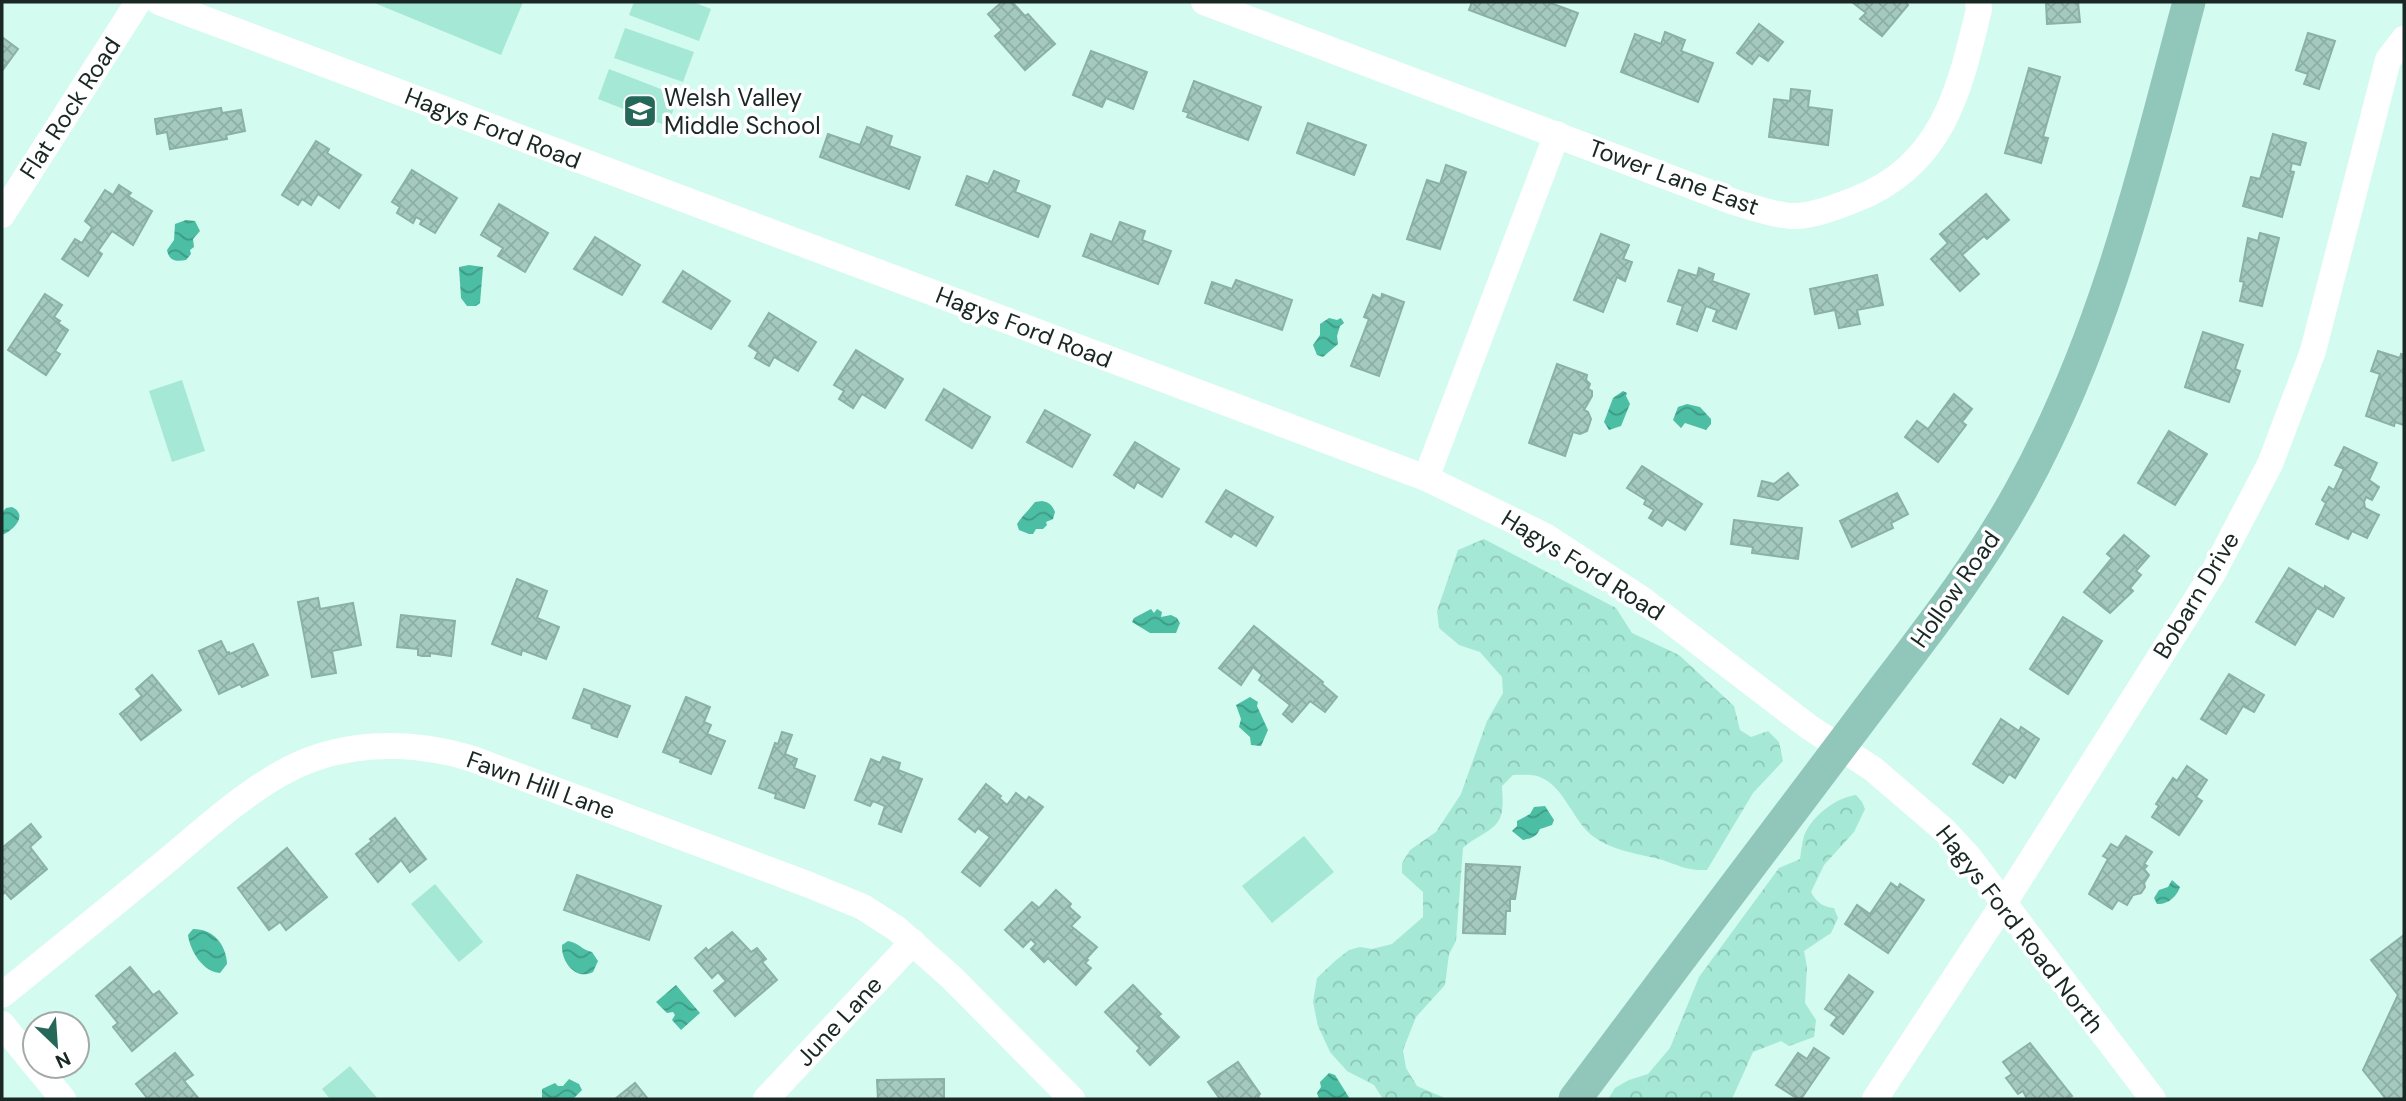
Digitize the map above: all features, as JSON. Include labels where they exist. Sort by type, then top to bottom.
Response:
[{"type":"main road","name":"Hollow Road","points":[[1574,1099],[1922,638],[1995,534],[2021,491],[2072,387],[2094,334],[2131,220],[2189,2]]},
{"type":"street","name":"Flat Rock Road","points":[[2,215],[138,2]]},
{"type":"street","name":"Hagys Ford Road","points":[[159,2],[1426,478],[1545,536],[1593,566],[1697,640],[1808,727],[1839,747]]},
{"type":"street","name":"Tower Lane East","points":[[1204,2],[1734,202],[1792,216],[1817,212],[1874,192],[1907,169],[1926,150],[1945,120],[1966,60],[1979,9],[1978,2]]},
{"type":"street","name":"Bobarn Drive","points":[[1875,1099],[2004,903],[2208,582],[2270,464],[2314,351],[2388,60],[2404,39]]},
{"type":"street","name":"Tower Lane East","points":[[1426,478],[1557,134]]},
{"type":"street","name":"Fawn Hill Lane","points":[[2,995],[259,786],[281,773],[316,757],[373,746],[425,747],[470,758],[841,897],[881,918],[951,977],[1072,1099]]},
{"type":"street","name":"Hagys Ford Road North","points":[[1839,747],[1873,768],[1944,830],[1969,857],[2153,1099]]},
{"type":"street","name":"June Lane","points":[[766,1099],[912,942]]},
{"type":"street","points":[[2,1024],[21,1048]]},
{"type":"street","points":[[47,1080],[63,1099]]},
{"type":"green space","points":[[372,2],[523,2],[501,55]]},
{"type":"green space","points":[[634,2],[693,2],[711,9],[699,41],[629,15]]},
{"type":"green space","points":[[625,28],[694,52],[683,82],[614,58]]},
{"type":"green space","points":[[609,69],[679,96],[667,126],[598,99]]},
{"type":"green space","points":[[182,380],[205,451],[172,462],[149,391]]},
{"type":"green space","points":[[1484,539],[1616,608],[1632,633],[1679,655],[1734,706],[1740,730],[1751,737],[1768,731],[1779,742],[1783,761],[1753,793],[1707,870],[1686,868],[1608,845],[1587,831],[1563,796],[1549,782],[1534,775],[1513,775],[1502,786],[1499,821],[1463,848],[1456,941],[1449,954],[1445,985],[1416,1017],[1403,1050],[1406,1068],[1417,1086],[1447,1099],[1383,1099],[1374,1085],[1347,1071],[1330,1052],[1318,1026],[1313,1002],[1317,978],[1349,950],[1360,947],[1372,949],[1392,944],[1423,917],[1423,892],[1402,873],[1402,863],[1410,850],[1436,832],[1461,794],[1487,721],[1503,693],[1502,677],[1480,652],[1459,645],[1439,628],[1437,611],[1458,550]]},
{"type":"green space","points":[[1856,795],[1865,809],[1854,832],[1824,865],[1811,892],[1820,903],[1834,908],[1838,918],[1831,933],[1804,951],[1807,967],[1805,1003],[1816,1020],[1814,1037],[1789,1046],[1781,1041],[1753,1052],[1732,1099],[1608,1099],[1615,1088],[1648,1074],[1670,1048],[1699,977],[1779,868],[1800,859],[1804,836],[1818,815],[1832,804]]},
{"type":"green space","points":[[1304,836],[1334,872],[1272,923],[1242,886]]},
{"type":"green space","points":[[435,884],[483,942],[459,962],[411,904]]},
{"type":"green space","points":[[350,1066],[378,1099],[330,1099],[322,1089]]},
{"type":"water","points":[[186,220],[195,221],[200,231],[193,239],[191,254],[186,260],[176,261],[171,259],[167,250],[174,240],[175,224]]},
{"type":"water","points":[[459,267],[483,267],[480,303],[476,306],[467,306],[461,298]]},
{"type":"water","points":[[1329,318],[1341,318],[1344,323],[1337,336],[1338,344],[1323,357],[1317,355],[1313,345],[1320,335],[1320,324]]},
{"type":"water","points":[[1623,391],[1627,393],[1630,404],[1621,426],[1609,430],[1604,422],[1613,398]]},
{"type":"water","points":[[1687,404],[1700,407],[1711,419],[1706,430],[1685,423],[1681,428],[1673,420],[1678,407]]},
{"type":"water","points":[[1042,501],[1053,507],[1053,519],[1046,522],[1047,525],[1043,529],[1036,529],[1033,534],[1019,530],[1017,524],[1021,518],[1035,502]]},
{"type":"water","points":[[12,507],[19,514],[18,523],[2,535],[2,513],[6,508]]},
{"type":"water","points":[[1151,609],[1154,613],[1157,609],[1162,612],[1161,617],[1171,615],[1177,618],[1180,623],[1176,633],[1150,633],[1132,622],[1134,618]]},
{"type":"water","points":[[1250,697],[1258,702],[1257,706],[1268,730],[1261,746],[1251,745],[1250,737],[1239,727],[1241,719],[1236,705]]},
{"type":"water","points":[[1545,806],[1554,820],[1552,825],[1540,829],[1534,837],[1523,840],[1512,831],[1517,826],[1517,821],[1530,814],[1534,807]]},
{"type":"water","points":[[2172,880],[2180,887],[2177,894],[2168,901],[2157,904],[2154,898],[2159,890],[2168,887]]},
{"type":"water","points":[[193,929],[207,932],[218,939],[227,964],[220,973],[203,965],[191,948],[188,935]]},
{"type":"water","points":[[568,941],[592,952],[598,961],[593,972],[581,974],[571,968],[562,951],[562,945]]},
{"type":"water","points":[[676,985],[700,1013],[681,1030],[672,1020],[675,1015],[673,1012],[667,1013],[656,1002]]},
{"type":"water","points":[[1329,1073],[1335,1075],[1350,1099],[1319,1099],[1317,1093],[1321,1087],[1320,1082]]},
{"type":"water","points":[[569,1079],[579,1084],[582,1090],[573,1099],[542,1099],[542,1089],[555,1083],[563,1086]]},
{"type":"building","points":[[1002,2],[1012,2],[1025,16],[1028,14],[1055,44],[1025,70],[995,36],[1002,30],[988,14]]},
{"type":"building","points":[[1472,2],[1548,2],[1578,13],[1565,46],[1469,10]]},
{"type":"building","points":[[1852,2],[1905,2],[1908,5],[1882,36],[1860,19],[1866,13]]},
{"type":"building","points":[[2046,2],[2078,2],[2080,22],[2047,24]]},
{"type":"building","points":[[1759,24],[1783,42],[1768,61],[1759,55],[1752,64],[1737,53]]},
{"type":"building","points":[[1665,32],[1685,40],[1681,51],[1713,63],[1698,102],[1621,72],[1635,34],[1661,44]]},
{"type":"building","points":[[2308,33],[2335,41],[2319,89],[2304,84],[2308,74],[2296,70]]},
{"type":"building","points":[[2,37],[18,49],[2,71]]},
{"type":"building","points":[[1091,51],[1147,72],[1133,109],[1106,98],[1102,107],[1073,95]]},
{"type":"building","points":[[2029,68],[2060,77],[2043,137],[2048,138],[2041,163],[2005,153]]},
{"type":"building","points":[[1194,81],[1261,107],[1248,140],[1187,117],[1189,113],[1183,111]]},
{"type":"building","points":[[1791,89],[1810,91],[1808,107],[1832,110],[1828,145],[1769,137],[1774,99],[1790,101]]},
{"type":"building","points":[[221,108],[222,113],[241,110],[245,131],[226,135],[227,139],[170,149],[167,132],[157,134],[155,119]]},
{"type":"building","points":[[1308,123],[1366,145],[1354,175],[1297,153]]},
{"type":"building","points":[[867,127],[892,136],[889,146],[920,157],[909,189],[820,157],[828,134],[860,145]]},
{"type":"building","points":[[2273,134],[2306,143],[2300,165],[2292,163],[2290,171],[2294,172],[2282,217],[2243,206],[2251,177],[2260,179]]},
{"type":"building","points":[[316,141],[329,149],[327,153],[361,175],[339,208],[318,194],[311,205],[302,199],[298,205],[282,195]]},
{"type":"building","points":[[1446,165],[1466,172],[1440,249],[1407,239],[1427,180],[1440,184]]},
{"type":"building","points":[[412,170],[457,198],[435,233],[420,224],[422,220],[416,217],[413,223],[397,213],[400,207],[392,202]]},
{"type":"building","points":[[994,171],[1019,181],[1015,192],[1050,206],[1038,237],[956,205],[967,176],[988,184]]},
{"type":"building","points":[[119,185],[131,193],[128,196],[152,211],[133,245],[112,231],[98,251],[102,254],[88,276],[62,259],[75,239],[82,243],[92,227],[85,221],[105,190],[113,195]]},
{"type":"building","points":[[1986,194],[2009,220],[1962,255],[1979,274],[1960,291],[1931,259],[1948,243],[1940,234]]},
{"type":"building","points":[[499,204],[548,233],[525,272],[498,256],[503,248],[481,235]]},
{"type":"building","points":[[1120,222],[1145,231],[1142,240],[1171,251],[1158,284],[1083,256],[1091,234],[1112,242]]},
{"type":"building","points":[[2260,233],[2279,238],[2262,306],[2240,301],[2244,282],[2240,281],[2248,238],[2258,241]]},
{"type":"building","points":[[1601,234],[1629,245],[1623,259],[1632,262],[1625,281],[1617,277],[1603,312],[1574,300]]},
{"type":"building","points":[[595,237],[640,265],[622,295],[574,269]]},
{"type":"building","points":[[1699,268],[1714,274],[1712,281],[1749,294],[1736,329],[1713,321],[1717,310],[1706,306],[1697,331],[1677,324],[1683,306],[1668,301],[1679,270],[1697,276]]},
{"type":"building","points":[[683,271],[730,301],[711,329],[663,302]]},
{"type":"building","points":[[1877,275],[1883,305],[1857,310],[1860,324],[1839,328],[1835,310],[1815,314],[1810,289]]},
{"type":"building","points":[[1236,280],[1292,300],[1282,330],[1205,303],[1212,282],[1232,289]]},
{"type":"building","points":[[45,294],[62,305],[54,317],[68,330],[55,351],[60,354],[46,375],[8,350]]},
{"type":"building","points":[[1382,294],[1404,302],[1379,376],[1351,366],[1369,319],[1364,317],[1373,295],[1381,299]]},
{"type":"building","points":[[769,313],[816,342],[798,371],[774,357],[769,366],[755,358],[758,352],[749,346]]},
{"type":"building","points":[[2203,332],[2243,345],[2235,369],[2240,371],[2229,402],[2185,387]]},
{"type":"building","points":[[856,350],[903,379],[885,408],[862,394],[853,408],[839,399],[844,391],[834,385]]},
{"type":"building","points":[[2378,351],[2400,358],[2401,354],[2404,355],[2404,425],[2395,422],[2394,426],[2366,416],[2380,374],[2371,371]]},
{"type":"building","points":[[1557,364],[1587,375],[1586,380],[1590,384],[1588,389],[1592,391],[1584,410],[1591,419],[1587,431],[1580,434],[1573,432],[1565,456],[1529,443]]},
{"type":"building","points":[[944,389],[990,417],[972,448],[926,420]]},
{"type":"building","points":[[1954,394],[1972,409],[1962,422],[1966,425],[1938,462],[1905,437],[1917,421],[1928,429]]},
{"type":"building","points":[[1045,410],[1090,435],[1072,467],[1027,442]]},
{"type":"building","points":[[2169,431],[2207,454],[2175,505],[2138,483]]},
{"type":"building","points":[[1135,442],[1179,469],[1162,497],[1137,482],[1134,488],[1114,475]]},
{"type":"building","points":[[2344,447],[2377,463],[2369,480],[2379,487],[2372,500],[2366,497],[2364,502],[2365,508],[2379,515],[2367,538],[2352,531],[2348,539],[2316,524],[2326,503],[2322,500],[2329,487],[2334,490],[2344,469],[2335,465]]},
{"type":"building","points":[[1642,466],[1702,504],[1685,530],[1667,519],[1662,526],[1649,518],[1654,510],[1644,504],[1646,500],[1627,488]]},
{"type":"building","points":[[1788,473],[1798,485],[1778,500],[1758,496],[1762,481],[1774,484]]},
{"type":"building","points":[[1226,490],[1273,517],[1256,546],[1234,533],[1231,537],[1206,522]]},
{"type":"building","points":[[1897,493],[1908,514],[1891,523],[1893,528],[1852,547],[1840,521]]},
{"type":"building","points":[[1734,520],[1802,528],[1798,559],[1752,553],[1753,547],[1731,544]]},
{"type":"building","points":[[2124,535],[2149,556],[2136,571],[2141,575],[2130,588],[2133,591],[2110,613],[2084,592],[2112,558],[2107,554]]},
{"type":"building","points":[[2289,568],[2344,598],[2333,617],[2317,608],[2295,645],[2256,622]]},
{"type":"building","points":[[517,579],[547,591],[537,618],[559,627],[546,659],[522,650],[521,655],[492,644]]},
{"type":"building","points":[[318,598],[320,609],[353,603],[361,645],[332,651],[336,673],[312,677],[298,602]]},
{"type":"building","points":[[401,615],[455,621],[451,656],[430,653],[430,656],[422,656],[418,655],[418,649],[397,647]]},
{"type":"building","points":[[2063,617],[2102,641],[2068,694],[2030,669]]},
{"type":"building","points":[[1254,626],[1323,682],[1337,697],[1325,712],[1310,701],[1292,722],[1283,714],[1290,705],[1259,680],[1262,675],[1253,667],[1241,685],[1219,668]]},
{"type":"building","points":[[221,641],[230,654],[253,644],[268,675],[219,694],[199,651]]},
{"type":"building","points":[[2229,674],[2264,695],[2254,712],[2243,706],[2226,734],[2201,719]]},
{"type":"building","points":[[152,675],[181,710],[141,740],[120,714],[142,696],[136,689]]},
{"type":"building","points":[[584,689],[630,706],[617,737],[573,718]]},
{"type":"building","points":[[686,697],[710,707],[704,722],[711,725],[707,734],[725,741],[711,774],[663,752]]},
{"type":"building","points":[[2001,719],[2019,731],[2021,727],[2039,739],[2015,778],[2009,774],[2003,783],[1973,764]]},
{"type":"building","points":[[782,732],[792,735],[785,754],[797,759],[794,768],[815,776],[804,808],[775,798],[776,794],[759,788],[775,743],[778,744]]},
{"type":"building","points":[[883,757],[900,763],[898,770],[922,779],[901,832],[879,824],[885,806],[873,801],[870,806],[855,800],[871,759],[880,763]]},
{"type":"building","points":[[2187,766],[2207,780],[2196,797],[2202,801],[2179,835],[2152,817],[2159,806],[2156,804],[2173,778],[2177,781]]},
{"type":"building","points":[[986,784],[1001,796],[999,798],[1007,805],[1016,793],[1026,801],[1029,797],[1043,807],[980,886],[962,872],[990,837],[978,828],[975,832],[959,819]]},
{"type":"building","points":[[395,818],[426,859],[410,872],[401,860],[378,882],[356,854]]},
{"type":"building","points":[[31,824],[41,837],[30,847],[47,869],[11,899],[5,892],[2,895],[2,848]]},
{"type":"building","points":[[2126,836],[2152,852],[2144,864],[2149,875],[2141,893],[2133,895],[2127,905],[2118,900],[2112,909],[2089,894],[2108,859],[2103,856],[2111,844],[2118,848]]},
{"type":"building","points":[[287,848],[327,897],[286,930],[280,922],[269,930],[238,888]]},
{"type":"building","points":[[1466,864],[1520,867],[1515,899],[1510,899],[1510,911],[1506,911],[1505,934],[1463,933]]},
{"type":"building","points":[[577,875],[661,906],[649,940],[564,910]]},
{"type":"building","points":[[1891,883],[1898,888],[1900,884],[1924,900],[1888,953],[1845,924],[1857,905],[1870,914]]},
{"type":"building","points":[[1056,890],[1080,917],[1071,926],[1097,947],[1086,959],[1088,960],[1085,963],[1091,968],[1076,985],[1048,958],[1044,962],[1031,949],[1036,944],[1031,939],[1023,947],[1005,930],[1032,902],[1039,908]]},
{"type":"building","points":[[732,932],[751,952],[757,948],[766,959],[762,962],[777,980],[735,1016],[714,991],[726,981],[718,972],[712,978],[695,958]]},
{"type":"building","points":[[2404,935],[2404,1099],[2386,1099],[2363,1070],[2398,995],[2371,960]]},
{"type":"building","points":[[130,967],[153,995],[159,991],[177,1013],[132,1051],[113,1027],[118,1023],[96,996]]},
{"type":"building","points":[[1849,975],[1873,992],[1843,1034],[1831,1025],[1837,1017],[1825,1009]]},
{"type":"building","points":[[1133,985],[1179,1037],[1150,1065],[1137,1051],[1140,1048],[1105,1012]]},
{"type":"building","points":[[2030,1043],[2072,1096],[2067,1099],[2027,1099],[2023,1091],[2018,1094],[2006,1078],[2012,1074],[2003,1062]]},
{"type":"building","points":[[1814,1048],[1829,1058],[1801,1099],[1798,1099],[1776,1085],[1798,1053],[1807,1059]]},
{"type":"building","points":[[175,1053],[193,1075],[184,1081],[199,1099],[148,1099],[136,1084]]},
{"type":"building","points":[[1238,1062],[1260,1094],[1260,1099],[1220,1099],[1208,1082]]},
{"type":"building","points":[[944,1079],[944,1099],[878,1099],[877,1080]]},
{"type":"building","points":[[635,1083],[648,1099],[615,1099]]},
{"type":"place","name":"Welsh Valley Middle School","points":[[640,111]]}]
